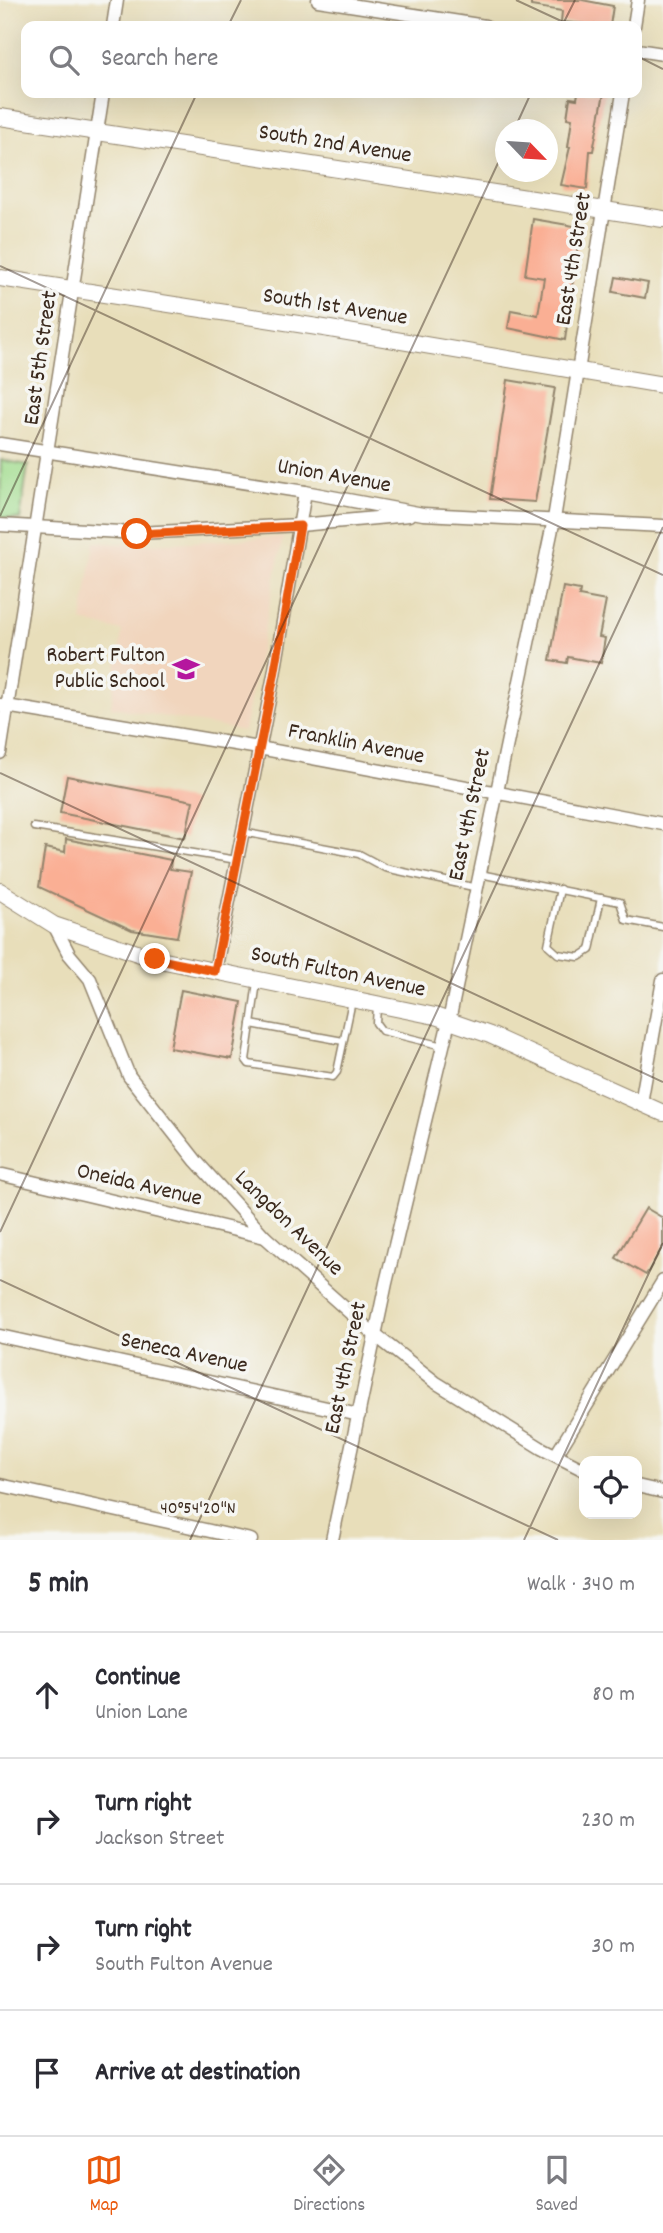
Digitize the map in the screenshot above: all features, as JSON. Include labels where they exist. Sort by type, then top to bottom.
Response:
[{"type":"street","points":[[114,21],[117,0]]},
{"type":"street","points":[[318,0],[453,21]]},
{"type":"street","points":[[635,21],[638,0]]},
{"type":"street","points":[[642,51],[663,54]]},
{"type":"street","name":"East 5th Street","points":[[0,753],[4,706],[49,451],[102,98]]},
{"type":"street","name":"East 4th Street","points":[[332,1540],[375,1335],[478,888],[554,519],[622,98]]},
{"type":"street","name":"South 2nd Avenue","points":[[0,117],[663,219]]},
{"type":"street","name":"South 1st Avenue","points":[[0,278],[324,328],[578,373],[663,385]]},
{"type":"street","name":"Union Avenue","points":[[0,444],[305,492],[423,514],[663,526]]},
{"type":"street","points":[[215,971],[305,492]]},
{"type":"street","points":[[0,525],[137,534],[300,526],[423,514]]},
{"type":"street","name":"Franklin Avenue","points":[[4,706],[259,748],[663,824]]},
{"type":"street","name":"South Fulton Avenue","points":[[0,891],[54,925],[155,959],[449,1021],[490,1035],[663,1113]]},
{"type":"street","name":"Langdon Avenue","points":[[54,925],[69,954],[90,979],[129,1076],[196,1161],[265,1237],[375,1335],[435,1382],[579,1466]]},
{"type":"street","points":[[641,1103],[663,980]]},
{"type":"street","name":"Oneida Avenue","points":[[3,1175],[265,1237]]},
{"type":"street","points":[[556,1455],[663,1281]]},
{"type":"street","name":"Seneca Avenue","points":[[0,1336],[359,1415]]},
{"type":"street","points":[[0,1485],[251,1540]]},
{"type":"street","points":[[642,1487],[663,1492]]},
{"type":"lane","points":[[34,827],[237,860]]},
{"type":"lane","points":[[242,832],[359,854],[385,868],[478,888]]},
{"type":"lane","points":[[480,874],[620,902],[626,920],[663,927]]},
{"type":"lane","points":[[559,889],[548,945],[558,954],[579,957],[590,950],[601,898]]},
{"type":"lane","points":[[257,979],[246,1060],[249,1064],[333,1077],[352,999]]},
{"type":"lane","points":[[378,1004],[376,1023],[382,1031],[443,1046]]},
{"type":"lane","points":[[251,1024],[343,1041]]},
{"type":"shaded area","name":"Robert Fulton Public School","points":[[283,537],[244,731],[111,707],[122,631],[82,621],[94,542],[133,545]]},
{"type":"green space","points":[[1,460],[28,465],[20,519],[0,518]]},
{"type":"building","points":[[531,0],[582,0],[613,6],[611,21],[561,21],[562,11],[531,6]]},
{"type":"building","points":[[570,98],[603,98],[593,151],[590,151],[587,189],[561,185],[570,147],[572,119],[567,118]]},
{"type":"building","points":[[533,219],[580,227],[565,340],[508,328],[511,310],[538,315],[544,278],[525,275]]},
{"type":"building","points":[[616,277],[648,283],[645,298],[613,292]]},
{"type":"building","points":[[508,380],[555,388],[535,502],[490,499]]},
{"type":"building","points":[[563,587],[580,590],[579,596],[606,601],[599,637],[605,638],[601,663],[568,657],[567,663],[550,660]]},
{"type":"building","points":[[67,776],[193,801],[185,838],[60,813]]},
{"type":"building","points":[[66,839],[171,860],[170,869],[191,872],[177,937],[132,930],[39,887],[45,848],[65,852]]},
{"type":"building","points":[[181,990],[242,1002],[232,1059],[170,1048]]},
{"type":"building","points":[[646,1208],[663,1218],[663,1246],[646,1275],[616,1258]]},
{"type":"place","name":"Robert Fulton Public School","points":[[186,669]]},
{"type":"route","points":[[137,534],[300,526],[274,676],[215,971],[155,959]]}]
